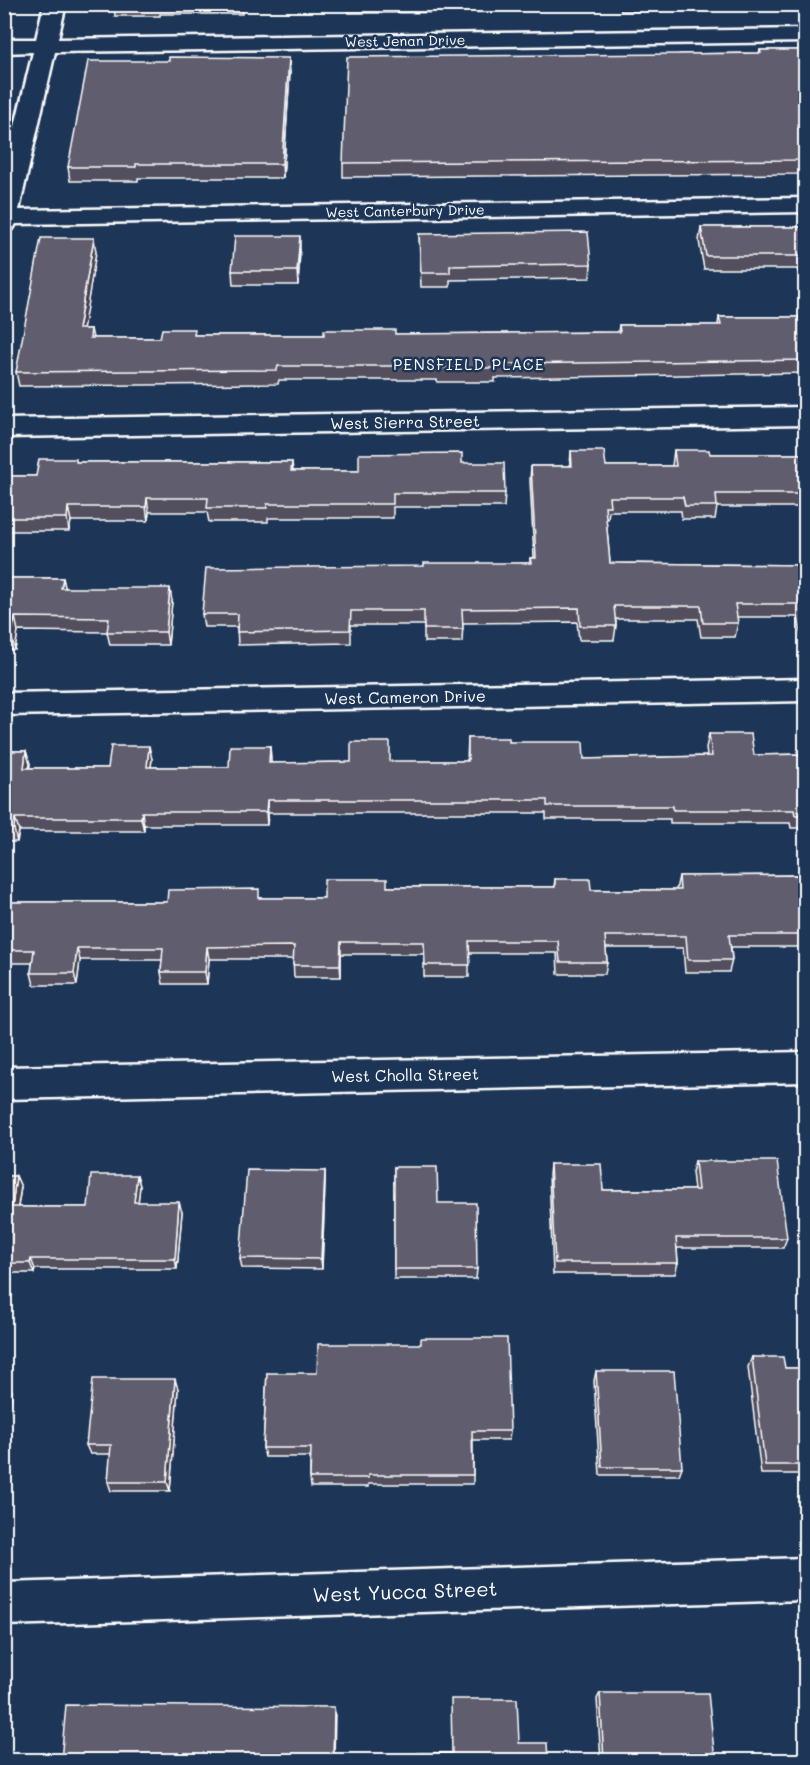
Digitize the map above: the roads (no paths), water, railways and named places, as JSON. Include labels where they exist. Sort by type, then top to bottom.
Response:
[{"type":"street","points":[[5,219],[55,4]]},
{"type":"street","name":"West Jenan Drive","points":[[4,46],[806,35]]},
{"type":"street","name":"West Canterbury Drive","points":[[5,219],[806,205]]},
{"type":"street","name":"West Sierra Street","points":[[4,428],[806,417]]},
{"type":"street","name":"West Cameron Drive","points":[[4,704],[806,690]]},
{"type":"street","name":"West Cholla Street","points":[[4,1083],[806,1067]]},
{"type":"street","name":"West Yucca Street","points":[[4,1604],[806,1579]]},
{"type":"district","name":"PENSFIELD PLACE","points":[[469,365]]}]
